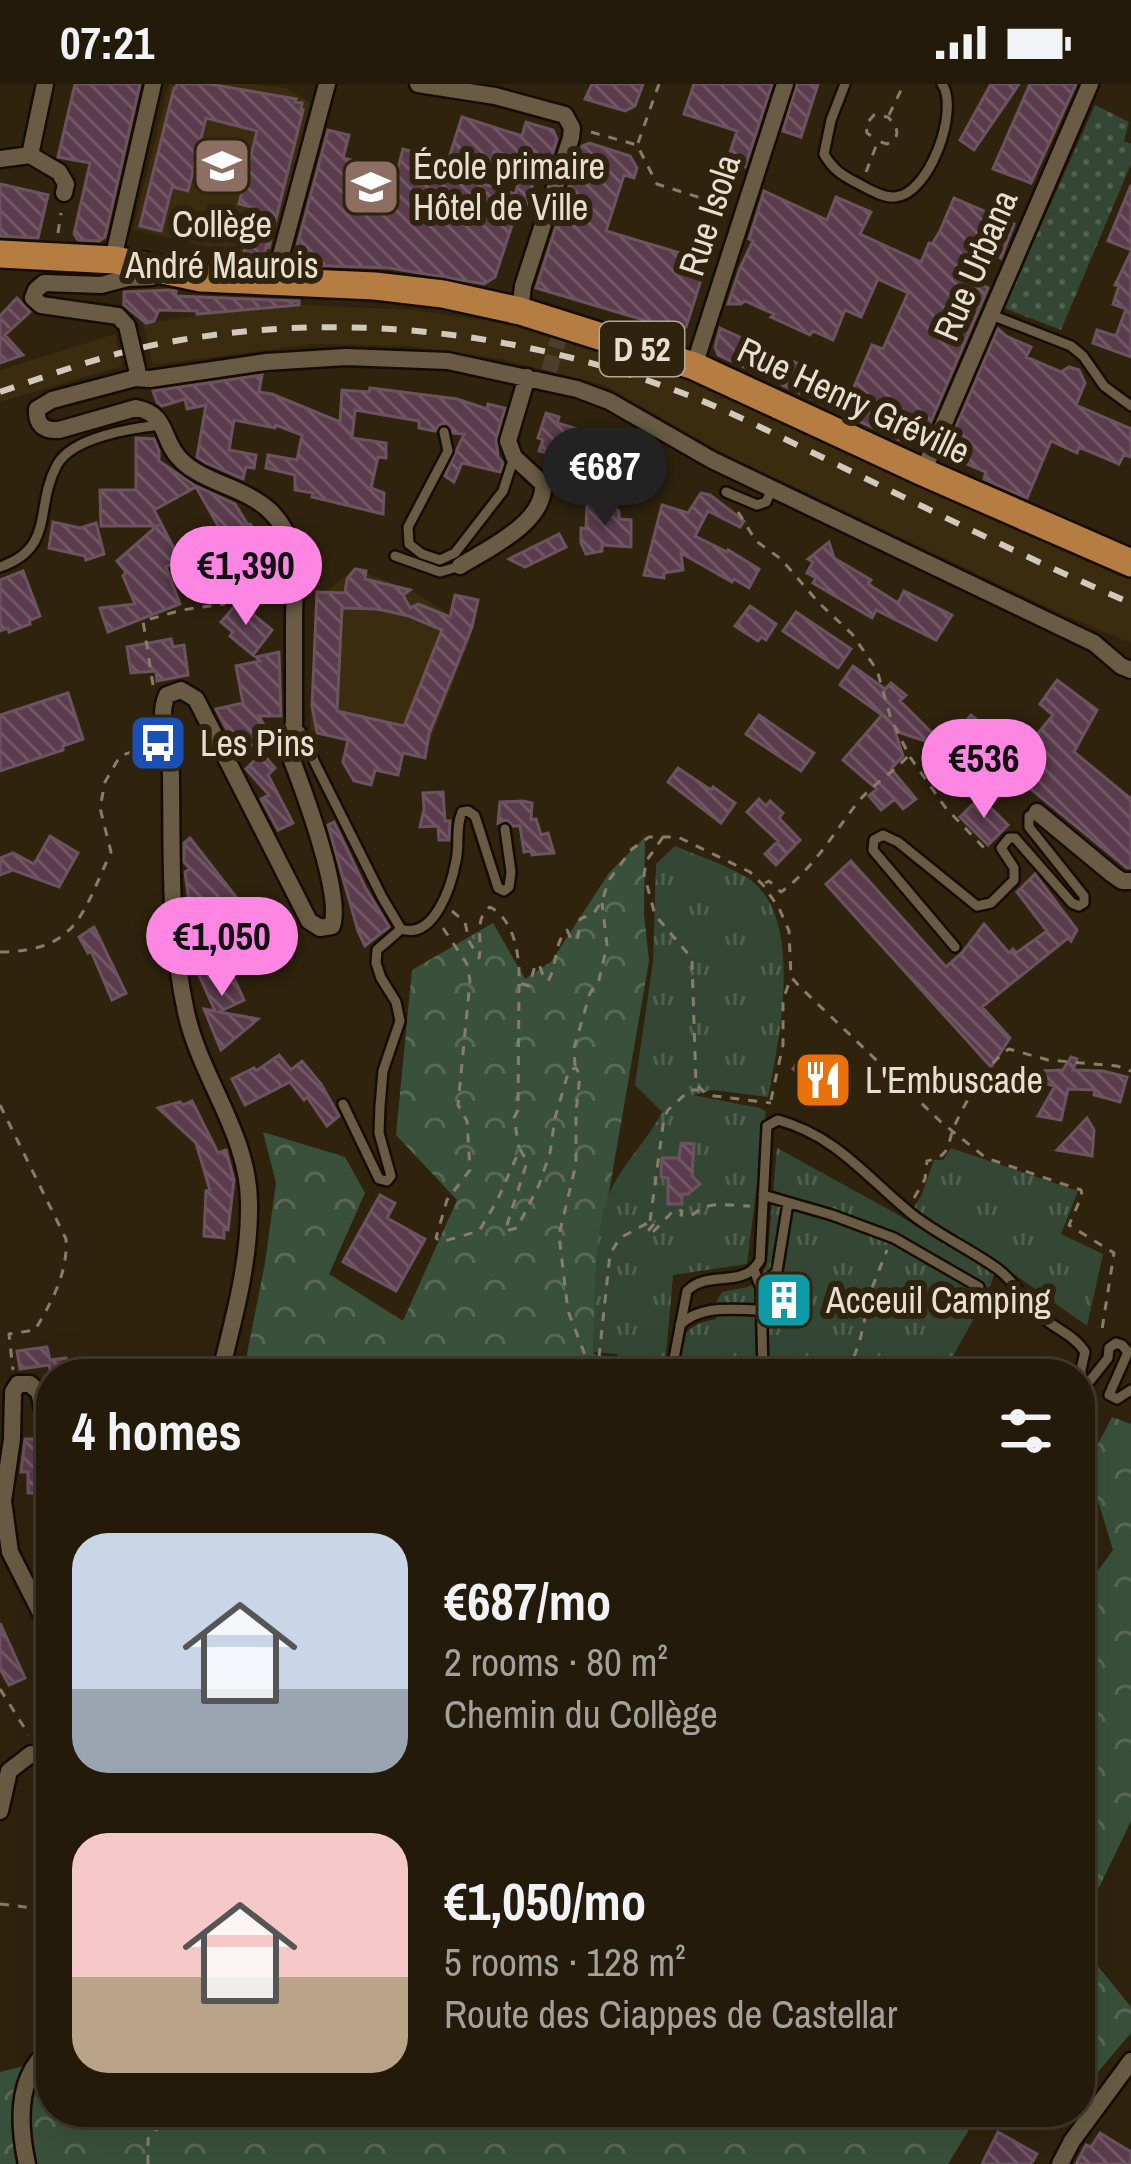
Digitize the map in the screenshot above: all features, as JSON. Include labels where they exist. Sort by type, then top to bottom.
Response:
[{"type":"main road","name":"D 52","points":[[0,254],[54,257],[115,271]]},
{"type":"main road","name":"Rue Henry Gréville","points":[[115,271],[375,286],[443,294],[520,311],[562,329],[694,366],[1131,563]]},
{"type":"street","points":[[30,155],[45,84]]},
{"type":"street","points":[[136,374],[127,326],[118,316],[41,305],[33,298],[44,283],[88,285],[115,271],[153,84]]},
{"type":"street","points":[[281,280],[281,255],[327,84]]},
{"type":"street","points":[[418,84],[496,90],[565,115],[572,128],[523,286],[520,311]]},
{"type":"street","name":"Rue Isola","points":[[694,366],[785,84]]},
{"type":"street","name":"Rue Urbana","points":[[923,472],[1090,84]]},
{"type":"street","points":[[0,159],[30,155],[59,172],[66,184],[64,194]]},
{"type":"street","points":[[224,1359],[241,1288],[249,1202],[243,1158],[187,1014],[172,902],[171,762],[161,707],[167,695],[181,690],[196,699],[309,920],[320,928],[332,926],[337,913],[288,738],[294,724],[292,552],[272,512],[252,496],[179,459],[162,424],[147,410],[136,408],[48,431],[40,426],[37,410],[52,400],[136,374],[150,379],[266,362],[346,357],[448,361],[579,384],[712,460],[1094,643],[1131,670]]},
{"type":"street","points":[[460,566],[538,511],[544,496],[543,484],[514,458],[508,441],[527,377]]},
{"type":"street","points":[[1036,812],[1112,874],[1131,881]]},
{"type":"street","points":[[36,1389],[18,1384],[13,1392],[3,1501],[10,1552],[36,1603]]},
{"type":"street","points":[[0,1811],[9,1771],[36,1755]]},
{"type":"street","points":[[1095,2110],[1131,2061]]},
{"type":"street","points":[[28,2164],[20,2128],[23,2100],[36,2065]]},
{"type":"street","points":[[1060,2164],[1082,2127]]},
{"type":"lane","points":[[845,84],[824,154],[840,175],[893,198],[907,194],[927,171],[942,142],[949,94],[942,84]]},
{"type":"lane","points":[[989,314],[1071,346],[1104,386],[1131,406]]},
{"type":"lane","points":[[0,567],[22,559],[33,546],[57,464],[68,452],[123,429],[162,424]]},
{"type":"lane","points":[[444,433],[448,451],[408,527],[409,544],[422,554],[440,560],[455,553],[503,491],[514,458]]},
{"type":"lane","points":[[726,492],[757,505],[766,502],[772,489]]},
{"type":"lane","points":[[395,556],[440,572],[460,566]]},
{"type":"lane","points":[[294,724],[306,738],[401,929],[422,930],[434,917],[456,864],[462,812],[475,816],[498,888],[504,891],[511,872],[505,829]]},
{"type":"lane","points":[[955,947],[873,850],[874,840],[883,835],[898,842],[977,906],[991,903],[1014,880],[1014,868],[1000,848],[1015,838],[1078,906],[1084,903],[1084,896],[1030,827],[1029,816],[1036,812]]},
{"type":"lane","points":[[343,1104],[379,1178],[387,1180],[391,1176],[380,1132],[380,1106],[383,1071],[400,1021],[376,962],[377,950],[401,929]]},
{"type":"lane","points":[[674,1359],[687,1291],[695,1282],[743,1277],[760,1260],[767,1126],[778,1120],[844,1152],[907,1210],[997,1268],[1042,1317],[1078,1341],[1083,1359]]},
{"type":"lane","points":[[763,1195],[894,1238],[979,1287]]},
{"type":"lane","points":[[761,1288],[777,1271],[788,1203]]},
{"type":"lane","points":[[754,1270],[761,1288],[762,1359]]},
{"type":"lane","points":[[680,1325],[704,1310],[760,1310]]},
{"type":"lane","points":[[1095,1374],[1108,1358],[1109,1348],[1122,1345],[1128,1352],[1109,1395],[1117,1399],[1131,1390]]},
{"type":"path","points":[[659,84],[637,145],[657,184],[745,212]]},
{"type":"path","points":[[888,117],[904,84]]},
{"type":"path","points":[[874,115],[888,117],[898,133],[886,144],[878,141],[867,133],[866,124],[874,115]]},
{"type":"path","points":[[572,128],[637,145]]},
{"type":"path","points":[[860,185],[878,141]]},
{"type":"path","points":[[54,257],[64,194]]},
{"type":"path","points":[[726,492],[726,502],[756,541],[781,559],[852,634],[877,670],[891,719],[944,807],[986,851],[1000,848]]},
{"type":"path","points":[[161,707],[153,690],[143,621],[224,604],[229,582],[237,581],[254,594],[262,591],[274,557],[281,555]]},
{"type":"path","points":[[0,952],[53,945],[73,929],[111,852],[100,808],[105,782],[120,756],[151,750],[162,761],[171,762]]},
{"type":"path","points":[[763,885],[769,881],[781,892],[801,877],[861,799],[909,755]]},
{"type":"path","points":[[664,836],[647,860],[644,874],[656,915],[692,962],[696,1084],[707,1095],[771,1103]]},
{"type":"path","points":[[519,983],[529,986],[539,964],[548,981],[555,971],[561,936],[567,930],[572,941],[578,938],[580,919],[594,913],[609,880],[632,849],[649,837],[678,837],[750,872],[779,908],[789,931],[791,977],[783,1000],[783,1045],[772,1095]]},
{"type":"path","points":[[586,1359],[568,1311],[559,1235],[576,1164],[580,1076],[574,1048],[607,945],[602,901]]},
{"type":"path","points":[[520,1149],[479,1231],[441,1242],[436,1238],[447,1200],[470,1170],[467,1120],[458,1105],[470,981],[466,964],[434,917],[452,910],[465,922],[479,958],[480,920],[484,910],[498,910],[513,936],[520,962],[518,1111],[514,1118],[527,1162],[505,1231],[517,1228],[538,1185],[565,1082],[569,1070],[575,1068]]},
{"type":"path","points":[[791,977],[986,1158],[1082,1190],[1069,1225],[1114,1253],[1101,1337],[1109,1348]]},
{"type":"path","points":[[907,1210],[925,1179],[927,1161],[947,1150],[952,1131],[984,1076],[1009,1048],[1048,1060],[1131,1071]]},
{"type":"path","points":[[650,1222],[664,1118],[690,1090],[699,1090]]},
{"type":"path","points":[[0,1106],[66,1239],[67,1257],[57,1292],[35,1330],[9,1334],[12,1370]]},
{"type":"path","points":[[615,1359],[599,1357],[610,1254],[620,1238],[652,1220],[647,1232],[651,1234],[675,1209],[686,1217],[708,1205],[754,1207],[763,1195]]},
{"type":"path","points":[[853,1359],[872,1288],[894,1238]]},
{"type":"path","points":[[0,1689],[31,1738],[32,1754]]},
{"type":"path","points":[[0,1904],[36,1908]]},
{"type":"path","points":[[148,2164],[148,2140],[160,2127]]},
{"type":"shaded area","name":"Collège André Maurois","points":[[169,84],[286,88],[310,102],[271,262],[133,229]]},
{"type":"shaded area","points":[[299,305],[413,310],[523,326],[717,389],[943,498],[1131,580],[1131,643],[721,452],[604,385],[500,359],[409,346],[312,344],[153,365],[143,324],[243,308]]},
{"type":"shaded area","points":[[115,334],[122,366],[0,402],[0,370]]},
{"type":"shaded area","points":[[350,572],[363,572],[411,590],[447,613],[447,629],[471,637],[424,757],[310,731],[316,600]]},
{"type":"green space","points":[[1095,105],[1129,122],[1124,141],[1131,144],[1131,164],[1061,330],[1004,308]]},
{"type":"green space","points":[[645,837],[649,961],[598,1256],[593,1352],[600,1359],[246,1359],[276,1183],[263,1132],[345,1157],[365,1193],[329,1274],[403,1321],[457,1200],[396,1135],[412,970],[493,923],[525,979],[551,962],[609,873]]},
{"type":"green space","points":[[675,846],[752,881],[768,900],[778,924],[784,983],[768,1097],[712,1090],[693,1095],[766,1112],[747,1264],[673,1275],[666,1359],[617,1359],[617,1354],[593,1352],[597,1248],[610,1192],[662,1112],[635,1085],[653,962],[656,864]]},
{"type":"green space","points":[[777,1148],[994,1274],[951,1359],[678,1359],[688,1331],[716,1319],[722,1292],[760,1281],[767,1263]]},
{"type":"green space","points":[[951,1148],[1078,1191],[1061,1234],[1103,1254],[1087,1326],[913,1209],[934,1160],[943,1160]]},
{"type":"green space","points":[[1112,1417],[1131,1424],[1131,1821],[1095,1896],[1095,1575],[1113,1550],[1095,1491],[1095,1450]]},
{"type":"green space","points":[[1095,1963],[1131,2007],[1131,2033],[1095,2075]]},
{"type":"green space","points":[[36,2063],[36,2127],[971,2127],[948,2164],[0,2164],[0,2072]]},
{"type":"building","points":[[75,84],[140,84],[105,237],[99,241],[78,240],[74,234],[90,163],[58,157]]},
{"type":"building","points":[[177,84],[209,84],[302,103],[264,255],[244,252],[255,208],[239,204],[257,131],[206,118],[188,191],[172,187],[161,231],[140,226]]},
{"type":"building","points":[[592,84],[643,84],[635,106],[625,111],[585,99]]},
{"type":"building","points":[[694,84],[772,84],[745,167],[727,162],[737,131],[684,114]]},
{"type":"building","points":[[797,84],[818,84],[801,137],[783,131]]},
{"type":"building","points":[[991,84],[1019,84],[974,150],[960,140]]},
{"type":"building","points":[[1030,84],[1076,84],[1031,183],[993,169]]},
{"type":"building","points":[[462,117],[522,136],[526,122],[553,130],[557,139],[549,164],[540,161],[522,218],[515,216],[495,277],[484,284],[390,268],[299,265],[294,257],[328,130],[349,135],[343,158],[397,172],[403,149],[448,161]],"holes":[[[494,151],[526,160],[515,194],[483,184]]]},
{"type":"building","points":[[589,143],[630,156],[637,168],[634,178],[624,175],[606,231],[707,261],[681,331],[536,288],[582,146]]},
{"type":"building","points":[[0,184],[48,195],[38,238],[0,236]]},
{"type":"building","points":[[1131,185],[1131,250],[1108,241]]},
{"type":"building","points":[[764,191],[827,220],[836,197],[871,212],[860,234],[921,262],[954,198],[1014,224],[1001,258],[980,249],[969,278],[988,288],[923,440],[910,445],[718,355],[720,328],[853,389],[872,345],[883,349],[908,293],[878,279],[861,317],[845,310],[833,340],[813,331],[810,335],[745,301],[728,304],[753,241],[749,239]]},
{"type":"building","points":[[1131,252],[1131,357],[1093,343],[1097,330],[1116,336],[1126,309],[1113,304],[1119,286],[1115,285]]},
{"type":"building","points":[[176,291],[176,296],[299,301],[299,305],[197,314],[159,310],[154,321],[146,323],[124,305],[124,292]]},
{"type":"building","points":[[17,298],[30,312],[5,335],[23,355],[0,363],[0,316]]},
{"type":"building","points":[[998,329],[1031,347],[1026,357],[1061,372],[1069,367],[1079,370],[1085,383],[1076,405],[1131,429],[1131,457],[1124,454],[1119,464],[1051,441],[1027,498],[984,479],[986,472],[946,450]]},
{"type":"building","points":[[262,375],[259,392],[340,422],[342,390],[369,392],[370,388],[457,399],[487,409],[488,404],[505,408],[496,439],[503,463],[500,472],[462,463],[454,482],[445,476],[464,434],[453,433],[446,423],[435,431],[419,428],[419,421],[355,410],[352,438],[386,443],[386,458],[378,457],[371,488],[384,493],[383,514],[312,497],[313,493],[295,490],[295,475],[266,468],[268,455],[297,460],[302,435],[276,425],[234,420],[229,450],[256,455],[254,468],[246,467],[243,479],[206,463],[197,457],[206,405],[187,409],[185,399],[162,406],[153,391]]},
{"type":"building","points":[[546,413],[559,417],[557,423],[578,429],[573,449],[558,456],[539,451]]},
{"type":"building","points":[[136,438],[154,439],[159,461],[194,485],[235,504],[267,553],[257,558],[254,567],[240,572],[196,487],[154,510],[180,560],[166,567],[180,604],[108,632],[100,608],[135,604],[123,576],[126,572],[117,561],[157,526],[101,526],[100,490],[136,490]]},
{"type":"building","points":[[701,493],[744,521],[740,527],[708,511],[695,536],[759,569],[749,588],[681,553],[683,570],[664,573],[664,578],[644,575],[662,505],[688,513]]},
{"type":"building","points":[[587,503],[614,505],[619,519],[631,520],[631,547],[602,545],[602,551],[586,554],[581,528],[586,529]]},
{"type":"building","points":[[53,522],[80,528],[96,523],[104,554],[86,560],[49,548]]},
{"type":"building","points":[[559,534],[566,547],[525,567],[509,559]]},
{"type":"building","points":[[829,542],[834,558],[898,603],[904,591],[952,615],[936,640],[876,610],[872,618],[813,583],[816,578],[807,573],[813,562],[808,559]]},
{"type":"building","points":[[355,569],[366,571],[365,579],[410,590],[403,595],[410,608],[418,604],[450,617],[455,595],[478,600],[472,627],[429,734],[425,758],[403,753],[398,775],[375,770],[371,785],[354,781],[343,762],[348,740],[317,733],[312,706],[317,592],[345,593]],"holes":[[[342,608],[377,609],[442,630],[404,726],[337,711]]]},
{"type":"building","points":[[23,571],[40,616],[9,632],[8,628],[0,631],[0,580]]},
{"type":"building","points":[[238,602],[272,630],[253,655],[221,622]]},
{"type":"building","points":[[750,606],[776,624],[766,640],[758,641],[735,626]]},
{"type":"building","points":[[796,612],[851,649],[838,668],[783,631]]},
{"type":"building","points":[[171,639],[173,647],[184,645],[188,675],[157,681],[156,671],[131,673],[127,647]]},
{"type":"building","points":[[279,652],[281,716],[259,716],[265,727],[261,729],[264,744],[237,749],[216,709],[243,703],[236,666]]},
{"type":"building","points":[[853,666],[885,689],[891,683],[906,695],[900,701],[947,748],[895,731],[903,756],[891,769],[916,799],[903,809],[895,799],[881,810],[869,796],[877,789],[843,760],[882,715],[840,685]]},
{"type":"building","points":[[1057,680],[1097,710],[1074,752],[1131,799],[1131,868],[1009,771],[1004,778],[984,760],[988,755],[958,730],[971,715],[1020,755],[1053,715],[1040,704]]},
{"type":"building","points":[[68,693],[83,739],[0,771],[0,715]]},
{"type":"building","points":[[759,715],[814,753],[801,771],[746,734]]},
{"type":"building","points":[[262,753],[275,768],[268,775],[293,823],[278,830],[261,799],[269,795],[246,769]]},
{"type":"building","points":[[678,768],[735,803],[721,823],[668,782]]},
{"type":"building","points":[[443,792],[449,840],[439,840],[438,826],[420,827],[423,793]]},
{"type":"building","points":[[980,797],[1008,825],[988,845],[960,817]]},
{"type":"building","points":[[759,799],[766,806],[770,801],[783,813],[779,818],[800,840],[776,865],[765,854],[778,841],[747,812]]},
{"type":"building","points":[[500,802],[532,803],[531,820],[536,819],[541,835],[548,833],[554,853],[524,852],[520,826],[507,820],[498,823]]},
{"type":"building","points":[[334,822],[389,927],[365,946],[328,825]]},
{"type":"building","points":[[50,836],[78,853],[59,887],[13,870],[0,875],[0,858],[13,853],[34,864]]},
{"type":"building","points":[[190,838],[243,906],[217,928],[188,932],[186,916],[191,915],[185,872],[190,869],[184,862],[184,843]]},
{"type":"building","points":[[851,861],[946,967],[984,924],[1009,953],[1047,931],[1017,892],[1035,874],[1077,930],[1071,941],[1068,938],[982,1007],[1010,1038],[991,1067],[826,884]]},
{"type":"building","points":[[94,927],[126,993],[112,1000],[91,951],[79,937]]},
{"type":"building","points":[[214,949],[222,967],[228,965],[244,1000],[219,1012],[258,1019],[221,1050],[204,1009],[215,1011],[195,958]]},
{"type":"building","points":[[279,1055],[291,1070],[302,1061],[321,1084],[339,1116],[327,1126],[290,1082],[245,1105],[232,1079],[256,1071]]},
{"type":"building","name":"L'Embuscade","points":[[802,1055],[839,1080],[821,1107],[805,1096],[812,1085],[793,1069]]},
{"type":"building","points":[[1071,1057],[1077,1059],[1073,1070],[1127,1077],[1120,1102],[1094,1095],[1095,1090],[1068,1089],[1061,1120],[1038,1116],[1055,1086],[1014,1076],[1015,1072],[1063,1070]]},
{"type":"building","points":[[192,1101],[218,1153],[226,1150],[234,1180],[224,1238],[204,1236],[206,1191],[210,1190],[196,1143],[158,1108]]},
{"type":"building","points":[[1087,1118],[1094,1130],[1092,1156],[1057,1150]]},
{"type":"building","points":[[681,1143],[694,1144],[692,1176],[700,1184],[682,1194],[682,1204],[668,1204],[662,1158],[679,1158]]},
{"type":"building","points":[[380,1195],[395,1203],[387,1218],[425,1239],[396,1291],[343,1262]]},
{"type":"building","name":"Acceuil Camping","points":[[776,1285],[799,1291],[792,1322],[771,1316]]},
{"type":"building","points":[[47,1347],[50,1359],[36,1359],[36,1367],[20,1369],[17,1351]]},
{"type":"building","points":[[25,1439],[36,1439],[36,1493],[28,1493],[28,1472],[21,1472]]},
{"type":"building","points":[[0,1623],[25,1678],[9,1685],[0,1669]]},
{"type":"building","points":[[998,2132],[1037,2154],[1031,2164],[982,2164]]},
{"type":"building","points":[[1100,2133],[1131,2152],[1131,2164],[1076,2164],[1086,2145],[1091,2147]]},
{"type":"tunnel","points":[[549,371],[560,334]]},
{"type":"railway","points":[[0,392],[130,350],[238,332],[366,328],[492,341],[616,370],[697,399],[1131,603]]},
{"type":"place","name":"Collège André Maurois","points":[[222,166]]},
{"type":"place","name":"École primaire Hôtel de Ville","points":[[371,187]]},
{"type":"place","name":"Les Pins","points":[[158,743]]},
{"type":"place","name":"L'Embuscade","points":[[823,1080]]},
{"type":"place","name":"Acceuil Camping","points":[[784,1300]]}]
